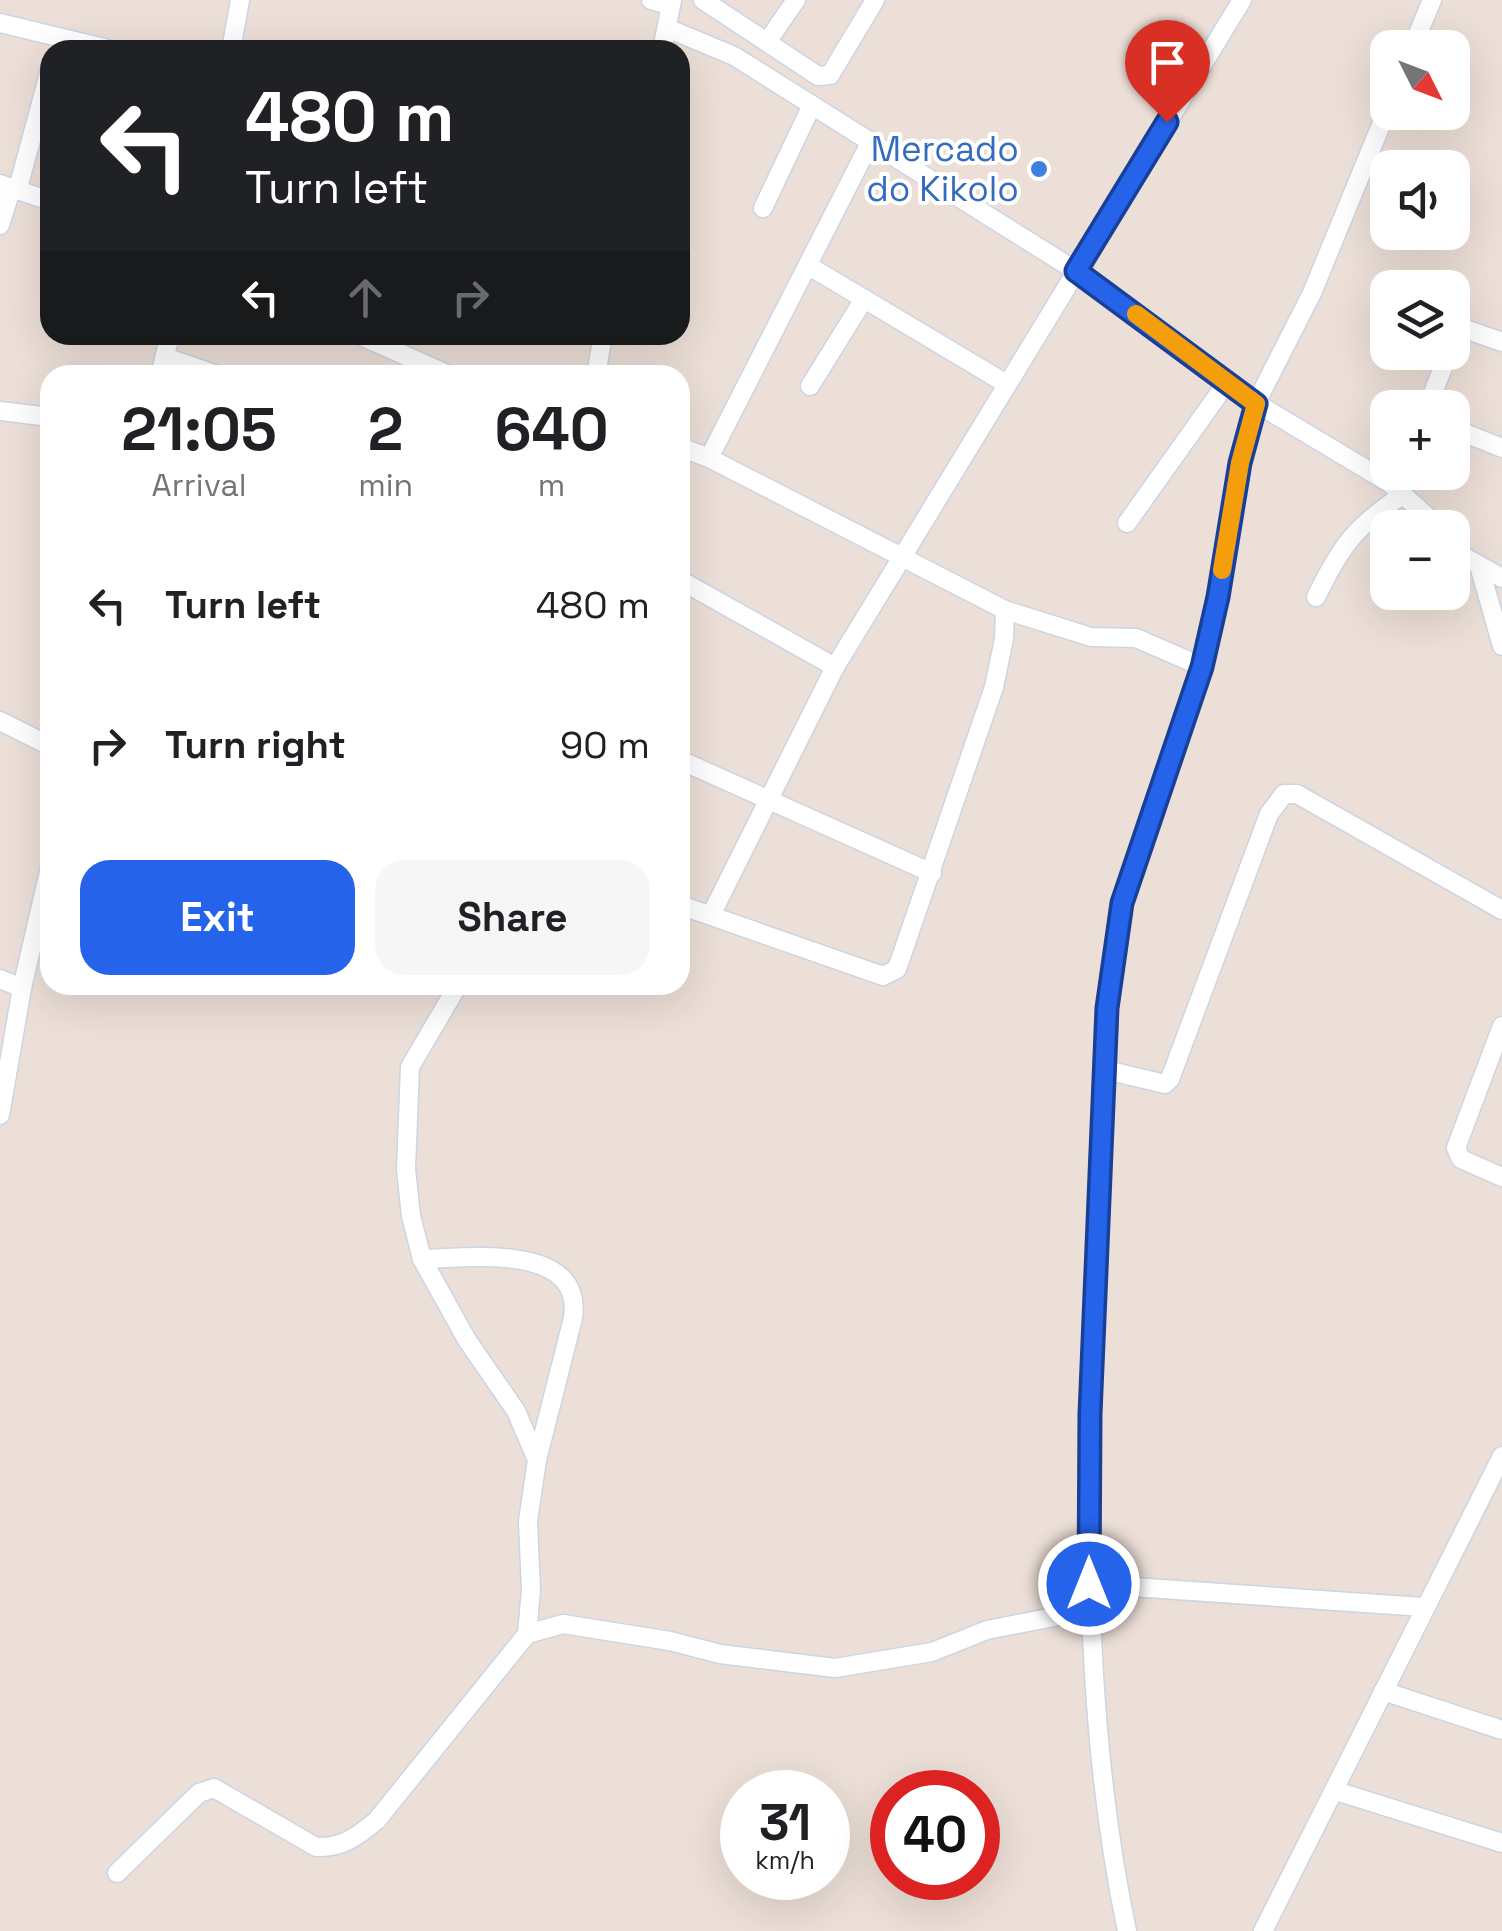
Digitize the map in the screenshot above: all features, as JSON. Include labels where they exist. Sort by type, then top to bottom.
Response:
[{"type":"street","points":[[233,40],[240,0]]},
{"type":"street","points":[[651,0],[672,3],[664,40]]},
{"type":"street","points":[[703,0],[809,71],[830,75],[875,0]]},
{"type":"street","points":[[768,42],[796,0]]},
{"type":"street","points":[[711,915],[835,667],[1242,0]]},
{"type":"street","points":[[1420,30],[1432,0]]},
{"type":"street","points":[[0,23],[48,40]]},
{"type":"street","points":[[667,28],[734,56],[872,142],[1076,271],[1256,404],[1370,468]]},
{"type":"street","points":[[0,225],[40,99]]},
{"type":"street","points":[[762,208],[812,105]]},
{"type":"street","points":[[1127,1931],[1100,1778],[1089,1610],[1090,1414],[1107,1008],[1122,903],[1202,667],[1240,463],[1256,404],[1312,293],[1379,130]]},
{"type":"street","points":[[709,458],[872,142]]},
{"type":"street","points":[[10,186],[40,197]]},
{"type":"street","points":[[809,266],[1006,383]]},
{"type":"street","points":[[810,386],[864,299]]},
{"type":"street","points":[[1470,331],[1502,342]]},
{"type":"street","points":[[381,345],[426,365]]},
{"type":"street","points":[[1128,523],[1228,381]]},
{"type":"street","points":[[0,411],[40,416]]},
{"type":"street","points":[[1470,435],[1502,448]]},
{"type":"street","points":[[690,451],[1005,610],[1091,636],[1136,638],[1202,667]]},
{"type":"street","points":[[1316,597],[1339,549],[1391,490]]},
{"type":"street","points":[[1404,490],[1423,510]]},
{"type":"street","points":[[1470,562],[1502,578]]},
{"type":"street","points":[[1480,569],[1502,646]]},
{"type":"street","points":[[690,586],[835,667]]},
{"type":"street","points":[[690,908],[882,976],[891,974],[903,960],[994,687],[1004,639],[1005,610]]},
{"type":"street","points":[[0,721],[40,741]]},
{"type":"street","points":[[690,764],[932,872]]},
{"type":"street","points":[[1106,1070],[1155,1084],[1170,1080],[1270,814],[1276,800],[1284,794],[1297,794],[1502,910]]},
{"type":"street","points":[[1,1106],[40,910]]},
{"type":"street","points":[[0,979],[22,988]]},
{"type":"street","points":[[452,995],[410,1067],[406,1169],[411,1216],[422,1260],[467,1340],[516,1411],[537,1460]]},
{"type":"street","points":[[1502,1026],[1456,1148],[1460,1159],[1502,1177]]},
{"type":"street","points":[[117,1873],[199,1793],[214,1788],[316,1847],[332,1848],[355,1839],[378,1820],[527,1634],[528,1521],[537,1460],[576,1300],[570,1289],[538,1263],[490,1254],[422,1260]]},
{"type":"street","points":[[1263,1931],[1502,1456]]},
{"type":"street","points":[[1089,1584],[1423,1608]]},
{"type":"street","points":[[527,1634],[563,1624],[670,1641],[720,1654],[834,1668],[932,1652],[987,1630],[1089,1610]]},
{"type":"street","points":[[1383,1691],[1502,1730]]},
{"type":"street","points":[[1336,1791],[1502,1843]]},
{"type":"slow traffic","points":[[1136,314],[1256,404],[1240,463],[1222,570]]},
{"type":"place","name":"Mercado do Kikolo","points":[[1039,169]]},
{"type":"route","points":[[1089,1584],[1090,1414],[1107,1008],[1114,955],[1122,903],[1136,855],[1202,667],[1240,463],[1256,404],[1076,271],[1167,122]]}]
